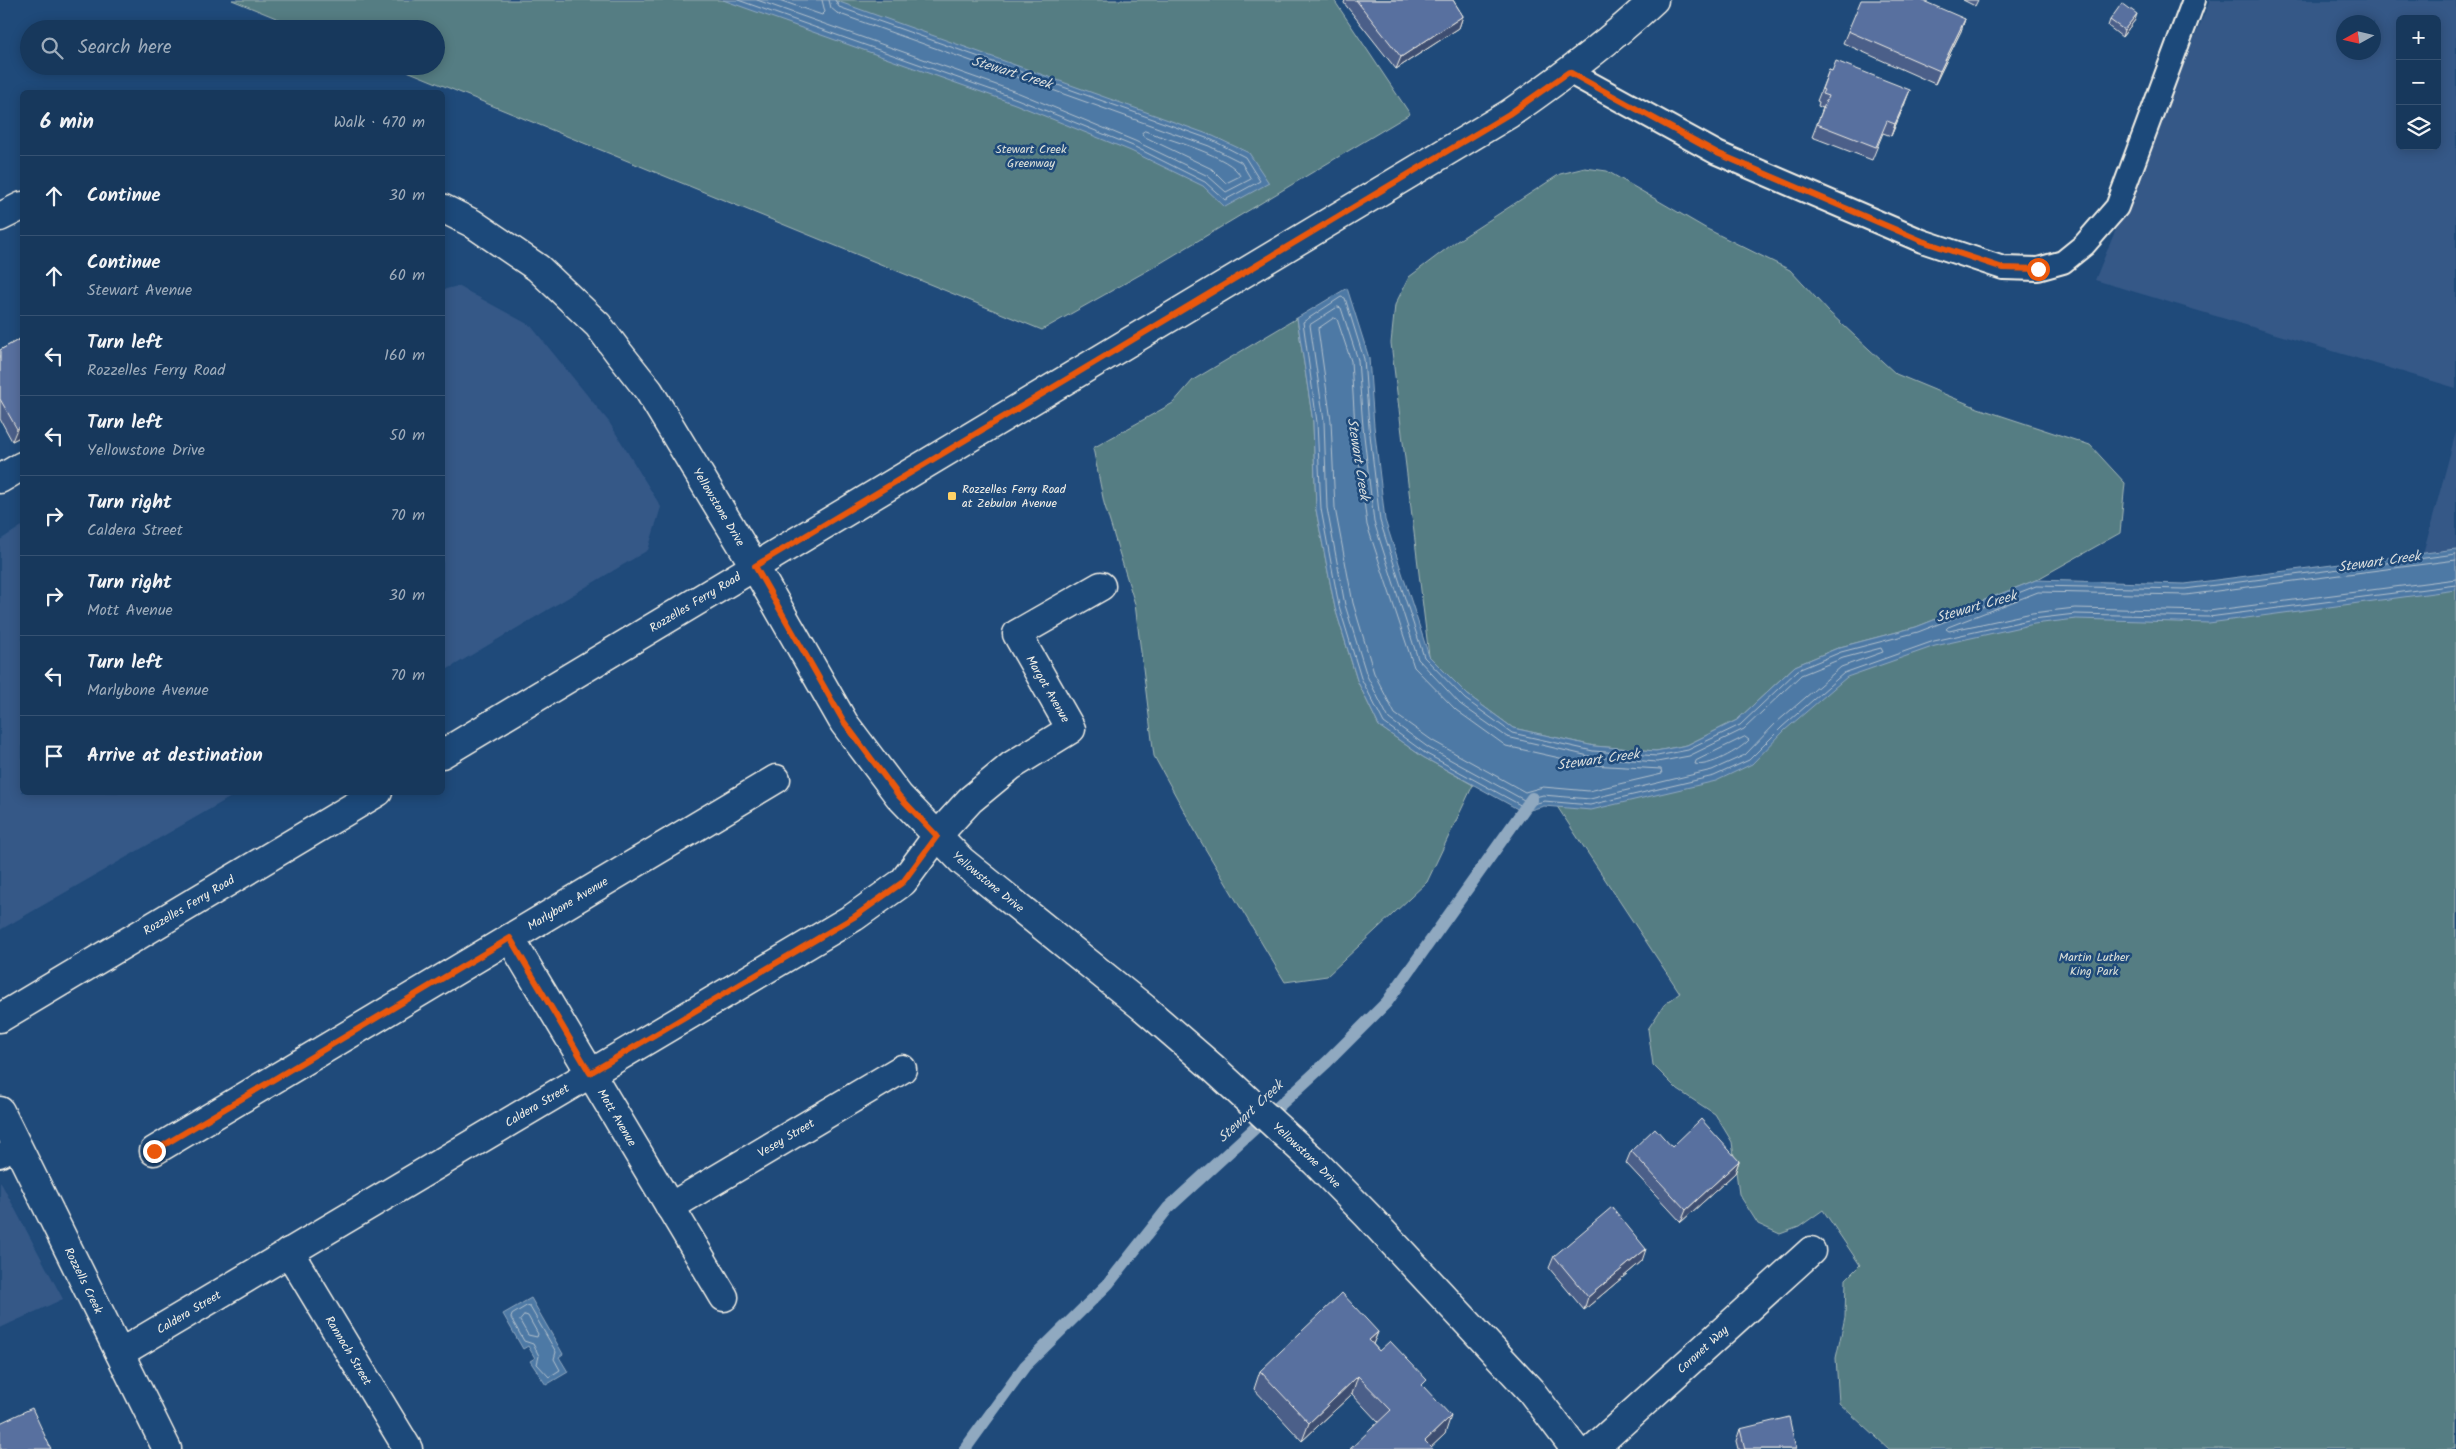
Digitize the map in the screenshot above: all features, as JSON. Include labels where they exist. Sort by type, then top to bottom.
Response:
[{"type":"street","name":"Rozzelles Ferry Road","points":[[445,752],[1509,114],[1616,36],[1654,0]]},
{"type":"street","points":[[0,217],[20,207]]},
{"type":"street","name":"Yellowstone Drive","points":[[445,210],[472,223],[538,268],[598,326],[648,391],[755,566],[844,722],[899,796],[962,861],[1144,1008],[1211,1066],[1314,1161],[1368,1216],[1531,1391],[1575,1449]]},
{"type":"street","points":[[0,479],[20,467]]},
{"type":"street","name":"Margot Avenue","points":[[937,836],[970,800],[1011,766],[1071,729],[1017,634],[1100,586]]},
{"type":"street","name":"Marlybone Avenue","points":[[154,1151],[776,779]]},
{"type":"street","name":"Rozzelles Ferry Road","points":[[0,1018],[373,795]]},
{"type":"street","name":"Caldera Street","points":[[120,1353],[854,917],[903,882],[937,836]]},
{"type":"street","name":"Mott Avenue","points":[[510,938],[724,1297]]},
{"type":"street","name":"Vesey Street","points":[[670,1207],[902,1069]]},
{"type":"street","name":"Rozzells Creek","points":[[0,1111],[9,1151],[120,1353],[167,1449]]},
{"type":"street","name":"Coronet Way","points":[[1593,1449],[1811,1251]]},
{"type":"street","name":"Rannoch Street","points":[[289,1252],[408,1449]]},
{"type":"lane","points":[[1569,72],[1717,153],[1922,241],[2003,268],[2038,269],[2063,262],[2084,245],[2116,206],[2194,0]]},
{"type":"shaded area","points":[[2210,0],[2456,0],[2456,388],[2095,280]]},
{"type":"shaded area","points":[[458,286],[531,326],[609,422],[661,507],[648,550],[445,671],[445,289]]},
{"type":"shaded area","points":[[2456,432],[2456,566],[2418,573]]},
{"type":"shaded area","points":[[20,527],[20,795],[235,795],[0,930],[0,540]]},
{"type":"shaded area","points":[[0,1181],[63,1299],[0,1328]]},
{"type":"green space","name":"Stewart Creek Greenway","points":[[232,0],[1334,0],[1410,114],[1159,264],[1042,330],[417,75],[445,75],[445,20],[281,20]]},
{"type":"green space","points":[[1585,168],[1607,171],[1707,229],[1790,270],[1829,312],[1896,374],[1978,408],[2090,445],[2125,483],[2120,533],[2036,580],[1916,627],[1840,647],[1795,666],[1737,720],[1687,745],[1656,751],[1594,746],[1513,728],[1468,695],[1429,656],[1391,343],[1395,305],[1409,277],[1454,243],[1560,174]]},
{"type":"green space","points":[[1297,318],[1313,422],[1316,510],[1335,608],[1357,680],[1379,726],[1423,757],[1473,785],[1427,882],[1327,976],[1285,982],[1200,840],[1154,756],[1135,604],[1104,503],[1093,448],[1173,403],[1193,380]]},
{"type":"green space","name":"Martin Luther King Park","points":[[2456,566],[2456,1449],[1889,1449],[1839,1403],[1836,1358],[1845,1317],[1846,1279],[1860,1265],[1823,1210],[1799,1227],[1780,1234],[1758,1224],[1739,1194],[1732,1142],[1715,1114],[1678,1090],[1653,1065],[1648,1029],[1664,1005],[1680,993],[1541,782],[1669,763],[1821,670],[1917,638]]},
{"type":"water","points":[[723,0],[834,0],[1213,136],[1249,153],[1269,183],[1225,207],[1203,186],[1131,151],[1015,104]]},
{"type":"water","points":[[1347,288],[1369,358],[1374,426],[1385,520],[1429,656],[1468,695],[1513,728],[1594,746],[1656,751],[1687,745],[1737,720],[1795,666],[1840,647],[1916,627],[2036,580],[2185,584],[2456,549],[2456,590],[2209,623],[2076,619],[2034,624],[1935,646],[1847,677],[1785,730],[1752,764],[1716,781],[1591,810],[1544,806],[1523,812],[1423,757],[1379,726],[1357,680],[1335,608],[1316,510],[1313,422],[1297,318]]},
{"type":"water","points":[[531,1298],[563,1354],[559,1357],[568,1372],[546,1385],[530,1361],[535,1358],[528,1346],[523,1349],[503,1314]]},
{"type":"building","points":[[1356,0],[1453,0],[1463,16],[1401,57]]},
{"type":"building","points":[[1861,0],[1921,0],[1965,19],[1940,71],[1848,31]]},
{"type":"building","points":[[2122,3],[2137,14],[2124,30],[2110,20]]},
{"type":"building","points":[[1836,61],[1910,90],[1895,124],[1887,121],[1876,147],[1817,124],[1828,96],[1822,94],[1824,90],[1822,89],[1829,70],[1832,71]]},
{"type":"building","points":[[20,339],[20,427],[17,429],[0,399],[0,350]]},
{"type":"building","points":[[1701,1119],[1739,1161],[1686,1210],[1631,1151],[1655,1128],[1672,1147]]},
{"type":"building","points":[[1612,1207],[1646,1249],[1588,1297],[1554,1256]]},
{"type":"building","points":[[1342,1293],[1378,1332],[1369,1340],[1379,1351],[1390,1341],[1427,1380],[1422,1385],[1451,1416],[1425,1441],[1433,1449],[1350,1449],[1391,1410],[1358,1376],[1309,1423],[1260,1371]]},
{"type":"building","points":[[32,1408],[51,1449],[0,1449],[0,1423]]},
{"type":"building","points":[[1789,1417],[1796,1449],[1745,1449],[1740,1429]]},
{"type":"waterway","name":"Stewart Creek","points":[[965,1449],[1025,1366],[1108,1284],[1168,1208],[1327,1062],[1387,1002],[1532,798]]},
{"type":"place","name":"Rozzelles Ferry Road at Zebulon Avenue","points":[[952,496]]},
{"type":"route","points":[[154,1151],[510,938],[590,1073],[854,917],[903,882],[937,836],[899,796],[844,722],[755,566],[1509,114],[1569,72],[1717,153],[1922,241],[2003,268],[2038,269]]}]
